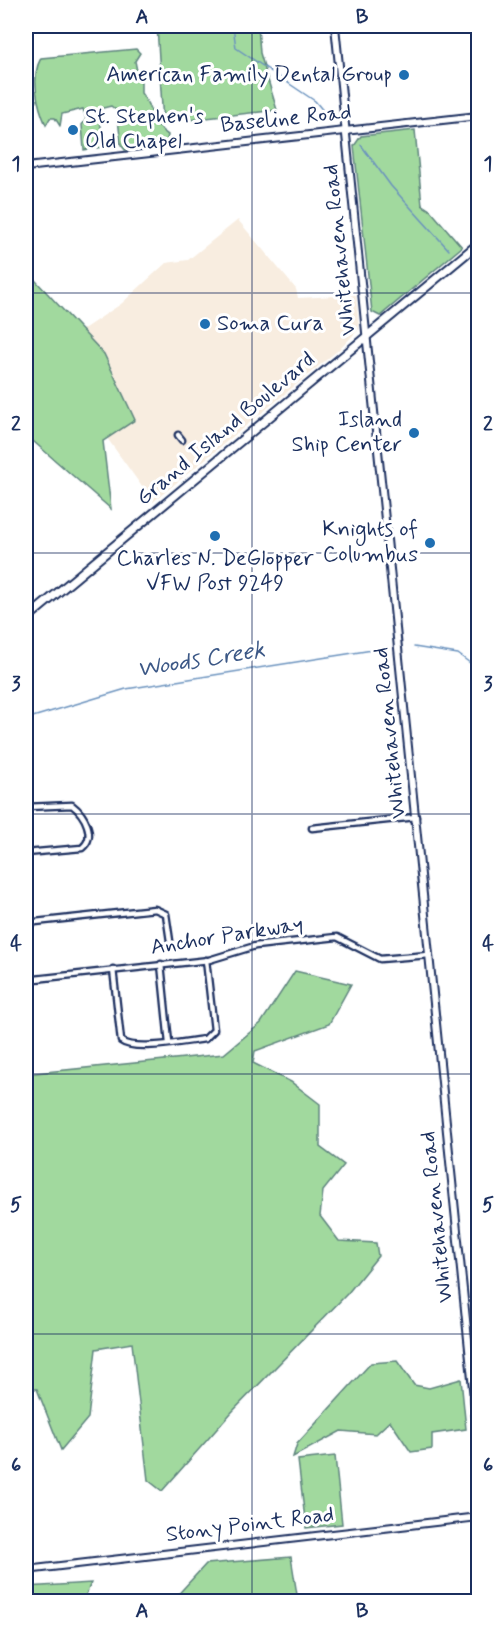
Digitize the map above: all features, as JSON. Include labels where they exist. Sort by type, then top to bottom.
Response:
[{"type":"main road","name":"Grand Island Boulevard","points":[[26,619],[478,244]]},
{"type":"street","name":"Whitehaven Road","points":[[335,26],[478,1438]]},
{"type":"street","name":"Baseline Road","points":[[26,167],[478,116]]},
{"type":"street","points":[[178,435],[182,440]]},
{"type":"street","points":[[26,807],[72,805],[88,827],[88,842],[82,848],[26,853]]},
{"type":"street","points":[[312,828],[416,817]]},
{"type":"street","points":[[26,923],[155,909],[166,914],[170,941]]},
{"type":"street","name":"Anchor Parkway","points":[[26,980],[206,960],[255,946],[337,937],[380,959],[429,956]]},
{"type":"street","points":[[113,969],[121,1041],[130,1046],[169,1043],[205,1039],[214,1030],[206,960]]},
{"type":"street","points":[[162,964],[169,1043]]},
{"type":"street","name":"Stony Point Road","points":[[26,1570],[478,1517]]},
{"type":"shaded area","points":[[238,220],[296,289],[298,298],[356,295],[359,329],[342,347],[153,502],[107,438],[135,420],[104,354],[82,330],[121,304],[166,263],[188,260]]},
{"type":"green space","points":[[157,26],[258,26],[260,53],[277,110],[163,123]]},
{"type":"green space","points":[[136,49],[140,53],[135,61],[137,71],[141,74],[141,93],[159,126],[168,135],[166,145],[125,150],[121,145],[117,111],[111,106],[99,109],[103,147],[84,150],[82,125],[86,119],[83,109],[62,114],[60,126],[55,118],[50,118],[46,125],[40,110],[36,83],[41,58]]},
{"type":"green space","points":[[415,130],[422,205],[430,210],[462,247],[380,316],[372,312],[354,146],[361,136]]},
{"type":"green space","points":[[26,253],[31,254],[35,280],[104,354],[135,420],[103,441],[111,509],[26,435]]},
{"type":"green space","points":[[295,971],[351,984],[329,1024],[255,1051],[253,1063],[291,1082],[320,1104],[320,1147],[344,1165],[323,1191],[320,1216],[339,1241],[376,1243],[378,1256],[348,1293],[231,1413],[162,1491],[148,1480],[132,1343],[96,1349],[88,1418],[61,1450],[37,1389],[26,1388],[26,1074],[224,1054],[261,1023]]},
{"type":"green space","points":[[397,1361],[414,1385],[429,1388],[461,1379],[466,1429],[432,1434],[432,1449],[411,1452],[390,1421],[376,1434],[341,1431],[293,1457],[297,1444],[371,1363]]},
{"type":"green space","points":[[335,1456],[342,1524],[306,1528],[298,1460]]},
{"type":"green space","points":[[291,1557],[298,1601],[172,1601],[206,1564]]},
{"type":"green space","points":[[91,1583],[83,1601],[26,1601],[26,1587]]},
{"type":"waterway","points":[[233,26],[236,48],[315,101],[325,113]]},
{"type":"waterway","points":[[361,145],[391,186],[449,250]]},
{"type":"waterway","name":"Woods Creek","points":[[414,647],[458,654],[478,669]]},
{"type":"waterway","name":"Woods Creek","points":[[26,719],[126,689],[385,648]]},
{"type":"place","name":"American Family Dental Group","points":[[404,75]]},
{"type":"place","name":"St. Stephen's Old Chapel","points":[[73,130]]},
{"type":"place","name":"Soma Cura","points":[[205,324]]},
{"type":"place","name":"Island Ship Center","points":[[414,433]]},
{"type":"place","name":"Charles N. DeGlopper VFW Post 9249","points":[[215,536]]},
{"type":"place","name":"Knights of Columbus","points":[[430,543]]}]
